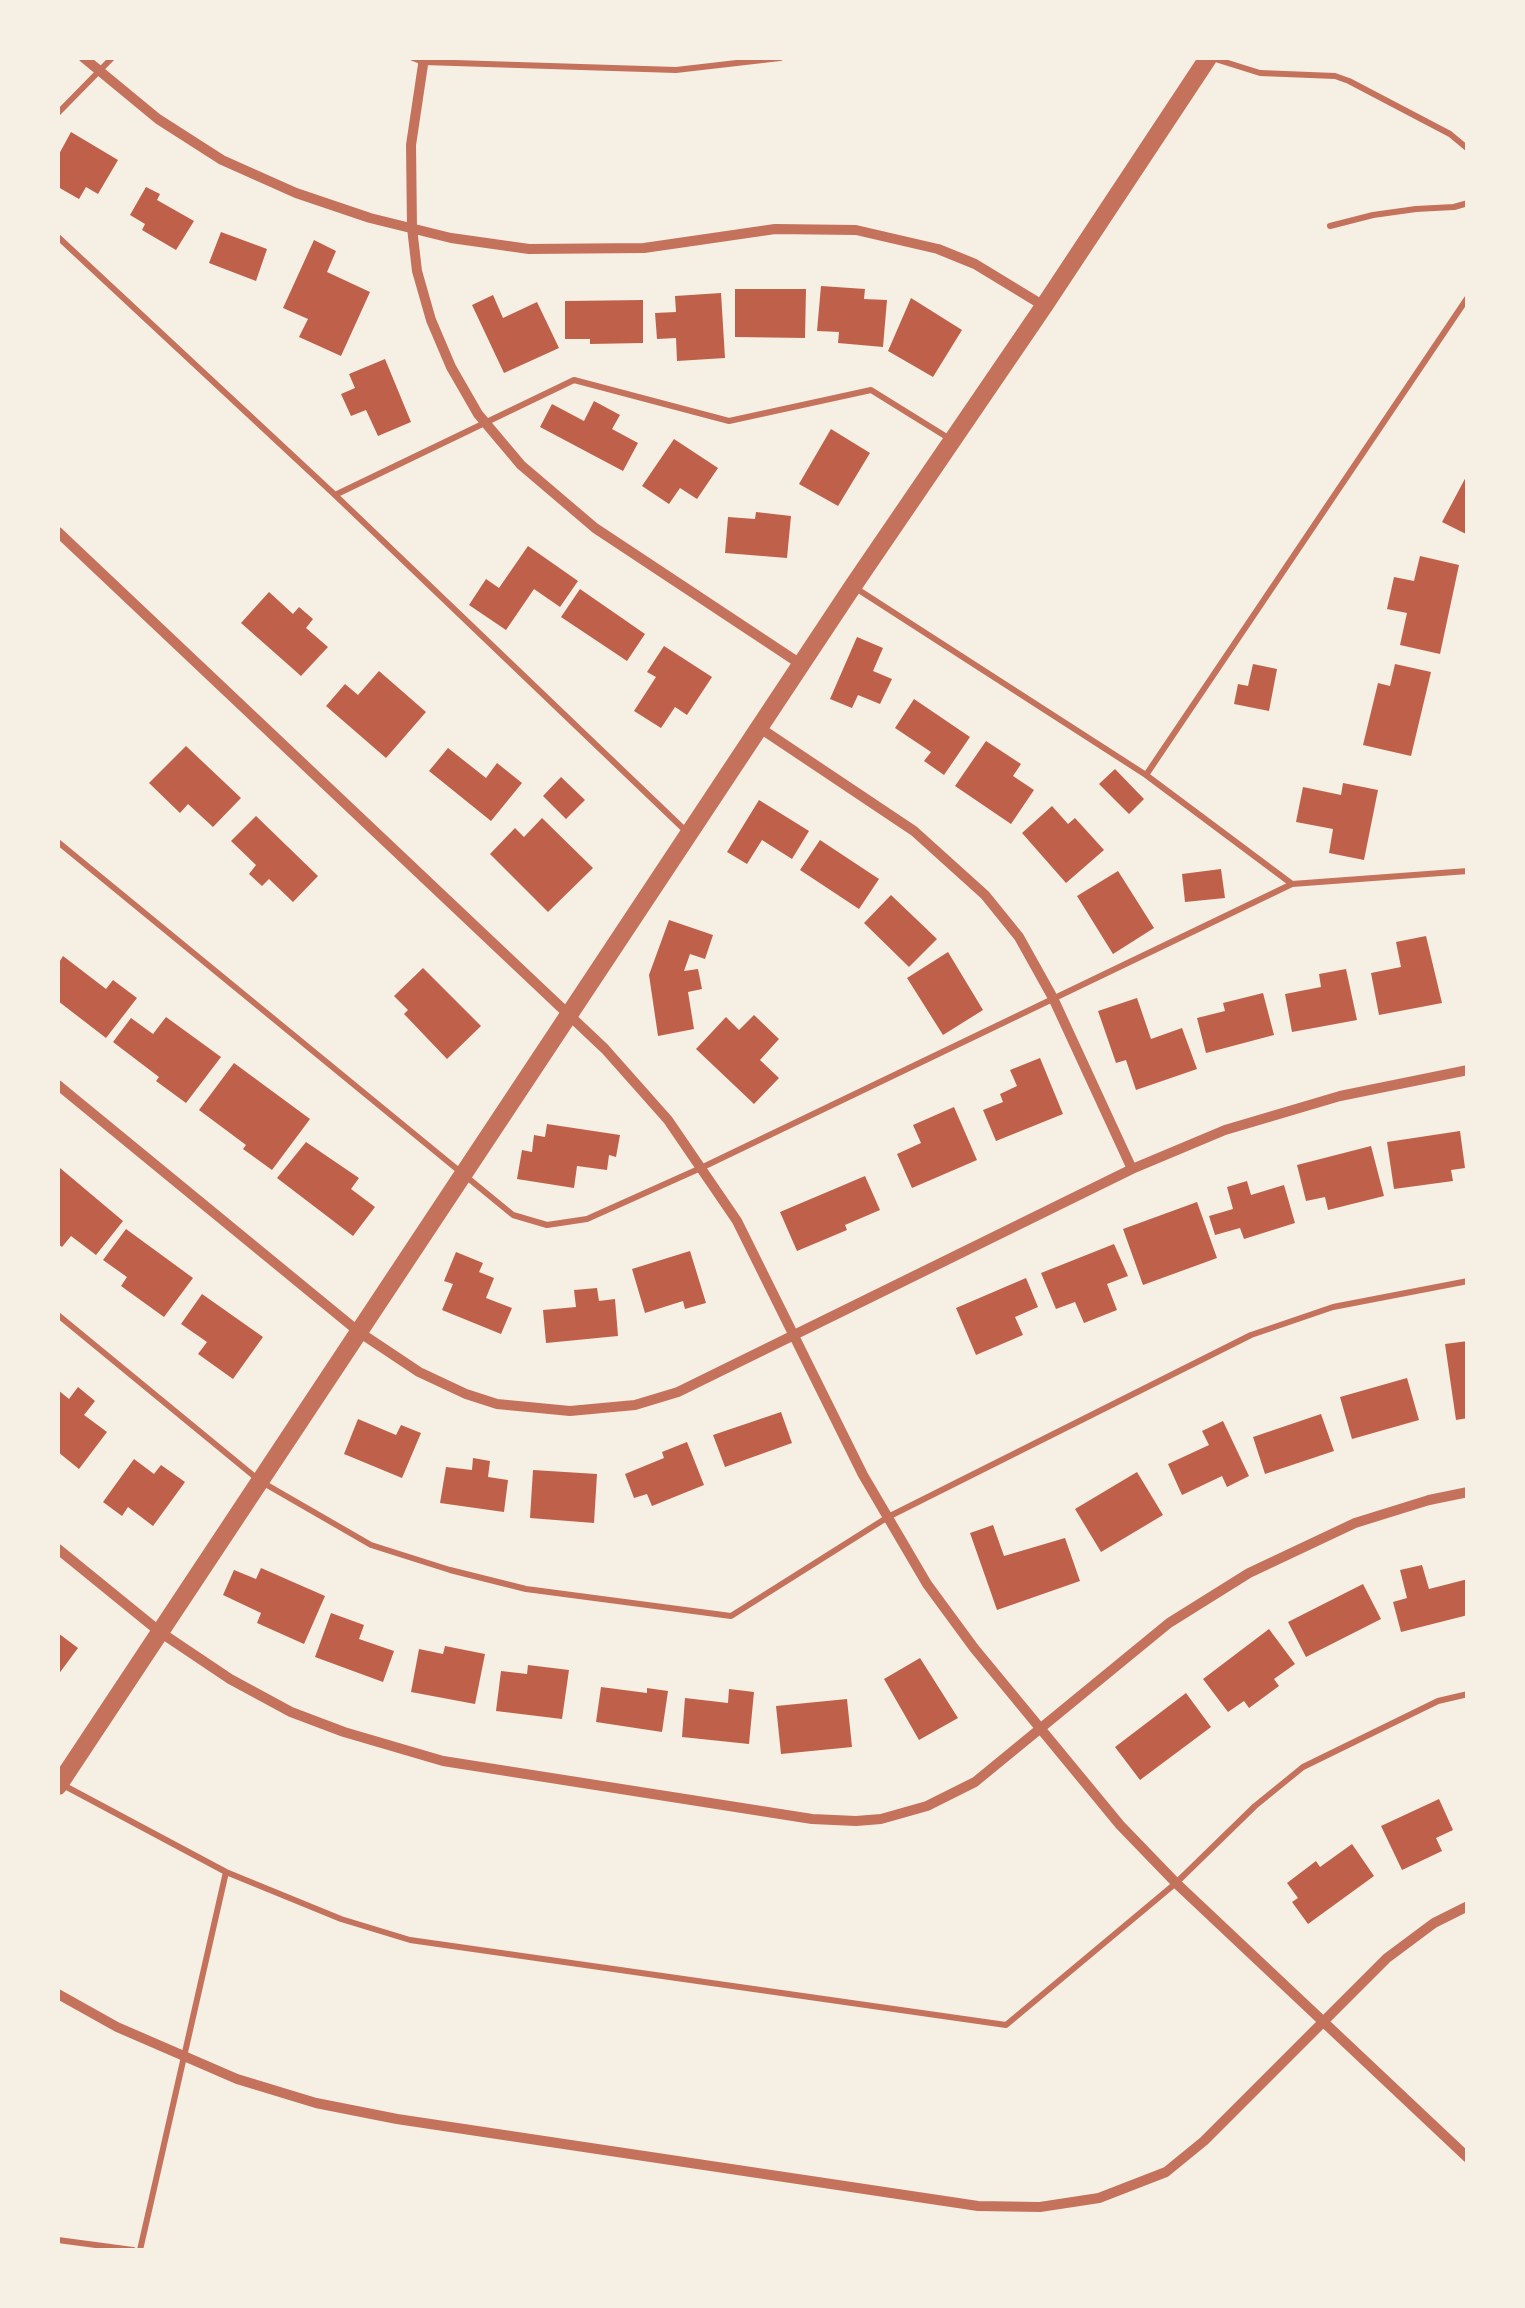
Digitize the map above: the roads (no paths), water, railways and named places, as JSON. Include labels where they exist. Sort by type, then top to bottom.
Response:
[{"type":"street","points":[[84,58],[158,119],[222,160],[296,193],[370,218],[451,238],[529,248],[644,248],[775,228],[856,230],[938,249],[974,264],[1044,306]]},
{"type":"street","points":[[58,1783],[853,586],[1209,58]]},
{"type":"street","points":[[420,59],[411,144],[412,228],[417,271],[431,320],[451,367],[486,422],[522,465],[595,528],[802,665]]},
{"type":"street","points":[[58,532],[570,1015],[668,1120],[737,1221],[863,1474],[927,1584],[1040,1731],[1120,1825],[1176,1883],[1467,2156]]},
{"type":"street","points":[[760,728],[914,831],[956,866],[1020,937],[1132,1170]]},
{"type":"street","points":[[58,1085],[359,1332],[419,1372],[466,1394],[515,1406],[570,1411],[635,1405],[678,1392],[1132,1170],[1267,1116],[1340,1096],[1468,1070]]},
{"type":"street","points":[[58,1549],[160,1632],[230,1679],[291,1712],[410,1754],[812,1819],[880,1819],[927,1806],[974,1782],[1169,1623],[1250,1573],[1355,1524],[1428,1500],[1468,1492]]},
{"type":"street","points":[[58,1994],[116,2027],[237,2079],[316,2103],[397,2119],[978,2206],[1019,2208],[1099,2198],[1166,2172],[1204,2141],[1386,1958],[1434,1923],[1468,1906]]},
{"type":"lane","points":[[58,113],[112,58]]},
{"type":"lane","points":[[420,59],[676,70],[780,58]]},
{"type":"lane","points":[[1209,58],[1260,73],[1335,76],[1450,134],[1468,149]]},
{"type":"lane","points":[[1330,226],[1468,203]]},
{"type":"lane","points":[[58,236],[689,834]]},
{"type":"lane","points":[[1146,775],[1468,297]]},
{"type":"lane","points":[[334,495],[574,380],[729,421],[871,390],[953,440]]},
{"type":"lane","points":[[853,586],[1146,775],[1292,884]]},
{"type":"lane","points":[[58,842],[513,1215],[547,1225],[587,1219],[703,1167],[1292,884],[1468,871]]},
{"type":"lane","points":[[58,1315],[260,1480],[371,1545],[526,1589],[730,1616],[888,1517],[1251,1335],[1332,1306],[1468,1281]]},
{"type":"lane","points":[[58,1783],[226,1872],[341,1919],[410,1940],[1006,2025],[1176,1883],[1255,1806],[1303,1767],[1438,1701],[1468,1694]]},
{"type":"lane","points":[[58,2240],[136,2250],[226,1872]]}]
